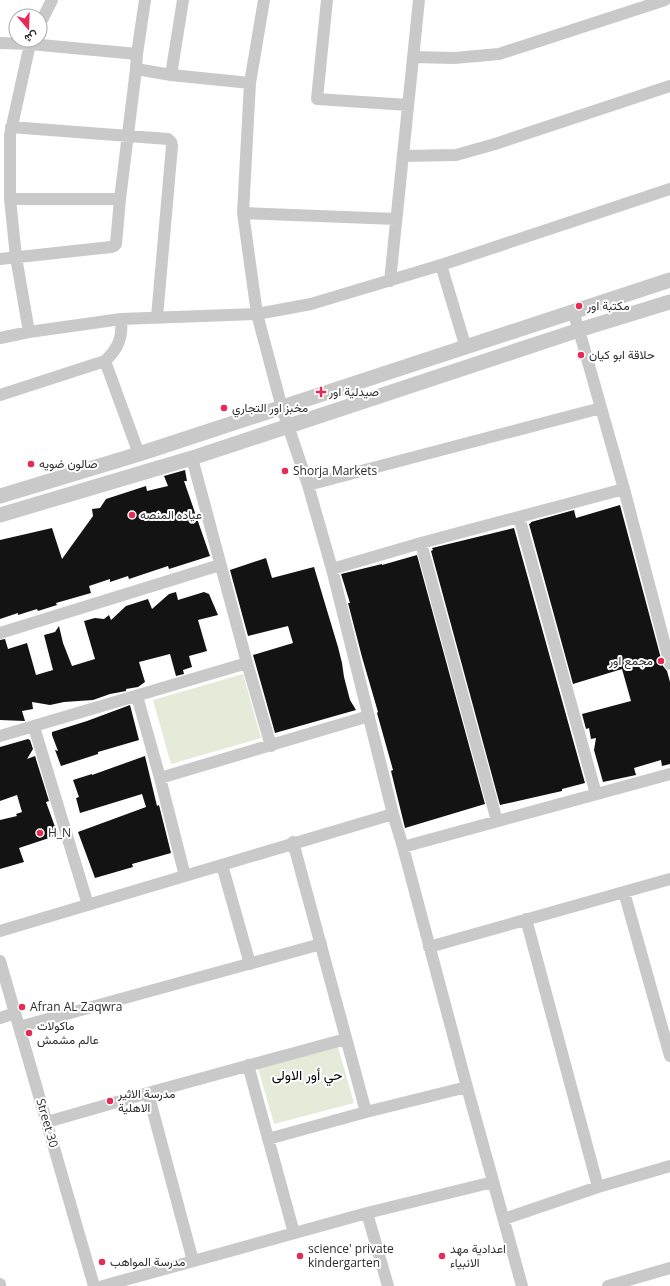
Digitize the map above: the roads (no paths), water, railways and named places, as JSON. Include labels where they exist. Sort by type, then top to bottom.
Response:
[{"type":"street","points":[[0,258],[114,246],[116,244],[137,54],[145,0]]},
{"type":"street","points":[[171,75],[183,0]]},
{"type":"street","points":[[264,0],[250,83],[242,213],[258,314],[282,408],[308,485],[332,569],[393,814],[466,1087],[522,1286]]},
{"type":"street","points":[[326,0],[317,99],[408,105]]},
{"type":"street","points":[[390,281],[419,0]]},
{"type":"street","points":[[413,57],[454,58],[499,54],[665,0]]},
{"type":"street","points":[[48,44],[137,54]]},
{"type":"street","points":[[29,332],[16,257],[10,199],[11,127],[30,48]]},
{"type":"street","points":[[136,69],[171,75],[250,83]]},
{"type":"street","points":[[403,156],[456,155],[495,144],[669,88]]},
{"type":"street","points":[[11,127],[168,139],[171,142],[172,146],[157,317]]},
{"type":"street","points":[[0,338],[29,332],[122,320],[157,317],[258,314],[311,304],[441,265],[670,189]]},
{"type":"street","points":[[10,199],[120,199]]},
{"type":"street","points":[[242,213],[396,219]]},
{"type":"street","points":[[441,265],[466,348]]},
{"type":"street","points":[[0,496],[139,454],[282,408],[670,280]]},
{"type":"street","points":[[0,515],[192,458],[579,330],[670,302]]},
{"type":"street","points":[[573,312],[624,489],[665,623],[670,664]]},
{"type":"street","points":[[0,395],[105,361],[117,347],[121,338],[122,320]]},
{"type":"street","points":[[105,361],[139,454]]},
{"type":"street","points":[[308,485],[601,408]]},
{"type":"street","points":[[192,458],[220,565],[271,746]]},
{"type":"street","points":[[332,569],[421,543],[624,489]]},
{"type":"street","points":[[519,517],[596,794]]},
{"type":"street","points":[[421,543],[498,821]]},
{"type":"street","points":[[0,633],[220,565]]},
{"type":"street","points":[[0,736],[247,663]]},
{"type":"street","points":[[137,696],[185,876]]},
{"type":"street","points":[[160,778],[369,716]]},
{"type":"street","points":[[34,726],[88,905]]},
{"type":"street","points":[[403,847],[670,774]]},
{"type":"street","points":[[0,930],[222,865],[293,842],[393,814]]},
{"type":"street","points":[[293,842],[366,1112]]},
{"type":"street","points":[[222,865],[250,964]]},
{"type":"street","points":[[429,947],[670,879]]},
{"type":"street","points":[[624,892],[670,1056]]},
{"type":"street","points":[[526,919],[598,1187]]},
{"type":"street","points":[[19,1027],[321,944]]},
{"type":"street","name":"Street 30","points":[[0,961],[94,1286]]},
{"type":"street","points":[[0,1018],[15,1013]]},
{"type":"street","points":[[47,1122],[346,1039]]},
{"type":"street","points":[[248,1066],[294,1233]]},
{"type":"street","points":[[268,1139],[366,1112],[466,1087]]},
{"type":"street","points":[[148,1093],[193,1261]]},
{"type":"street","points":[[504,1218],[598,1187],[670,1166]]},
{"type":"street","points":[[103,1286],[367,1213],[493,1182]]},
{"type":"street","points":[[367,1213],[388,1286]]},
{"type":"street","points":[[608,1286],[670,1268]]},
{"type":"place","name":"مكتبة اور","points":[[579,306]]},
{"type":"place","name":"حلاقة ابو كيان","points":[[581,355]]},
{"type":"place","name":"صيدلية اور","points":[[321,392]]},
{"type":"place","name":"مخبز اور التجاري","points":[[224,408]]},
{"type":"place","name":"صالون ضويه","points":[[31,464]]},
{"type":"place","name":"Shorja Markets","points":[[285,471]]},
{"type":"place","name":"عياده المنصه","points":[[132,515]]},
{"type":"place","name":"مجمع اور","points":[[661,661]]},
{"type":"place","name":"H_N","points":[[40,833]]},
{"type":"place","name":"Afran AL Zaqwra","points":[[22,1007]]},
{"type":"place","name":"ماكولات عالم مشمش","points":[[29,1033]]},
{"type":"place","name":"مدرسة الاثير الاهلية","points":[[110,1101]]},
{"type":"place","name":"science' private kindergarten","points":[[300,1256]]},
{"type":"place","name":"اعدادية مهد الانبياء","points":[[442,1256]]},
{"type":"place","name":"مدرسة المواهب","points":[[102,1262]]},
{"type":"district","name":"حي أور الاولى","points":[[307,1075]]}]
